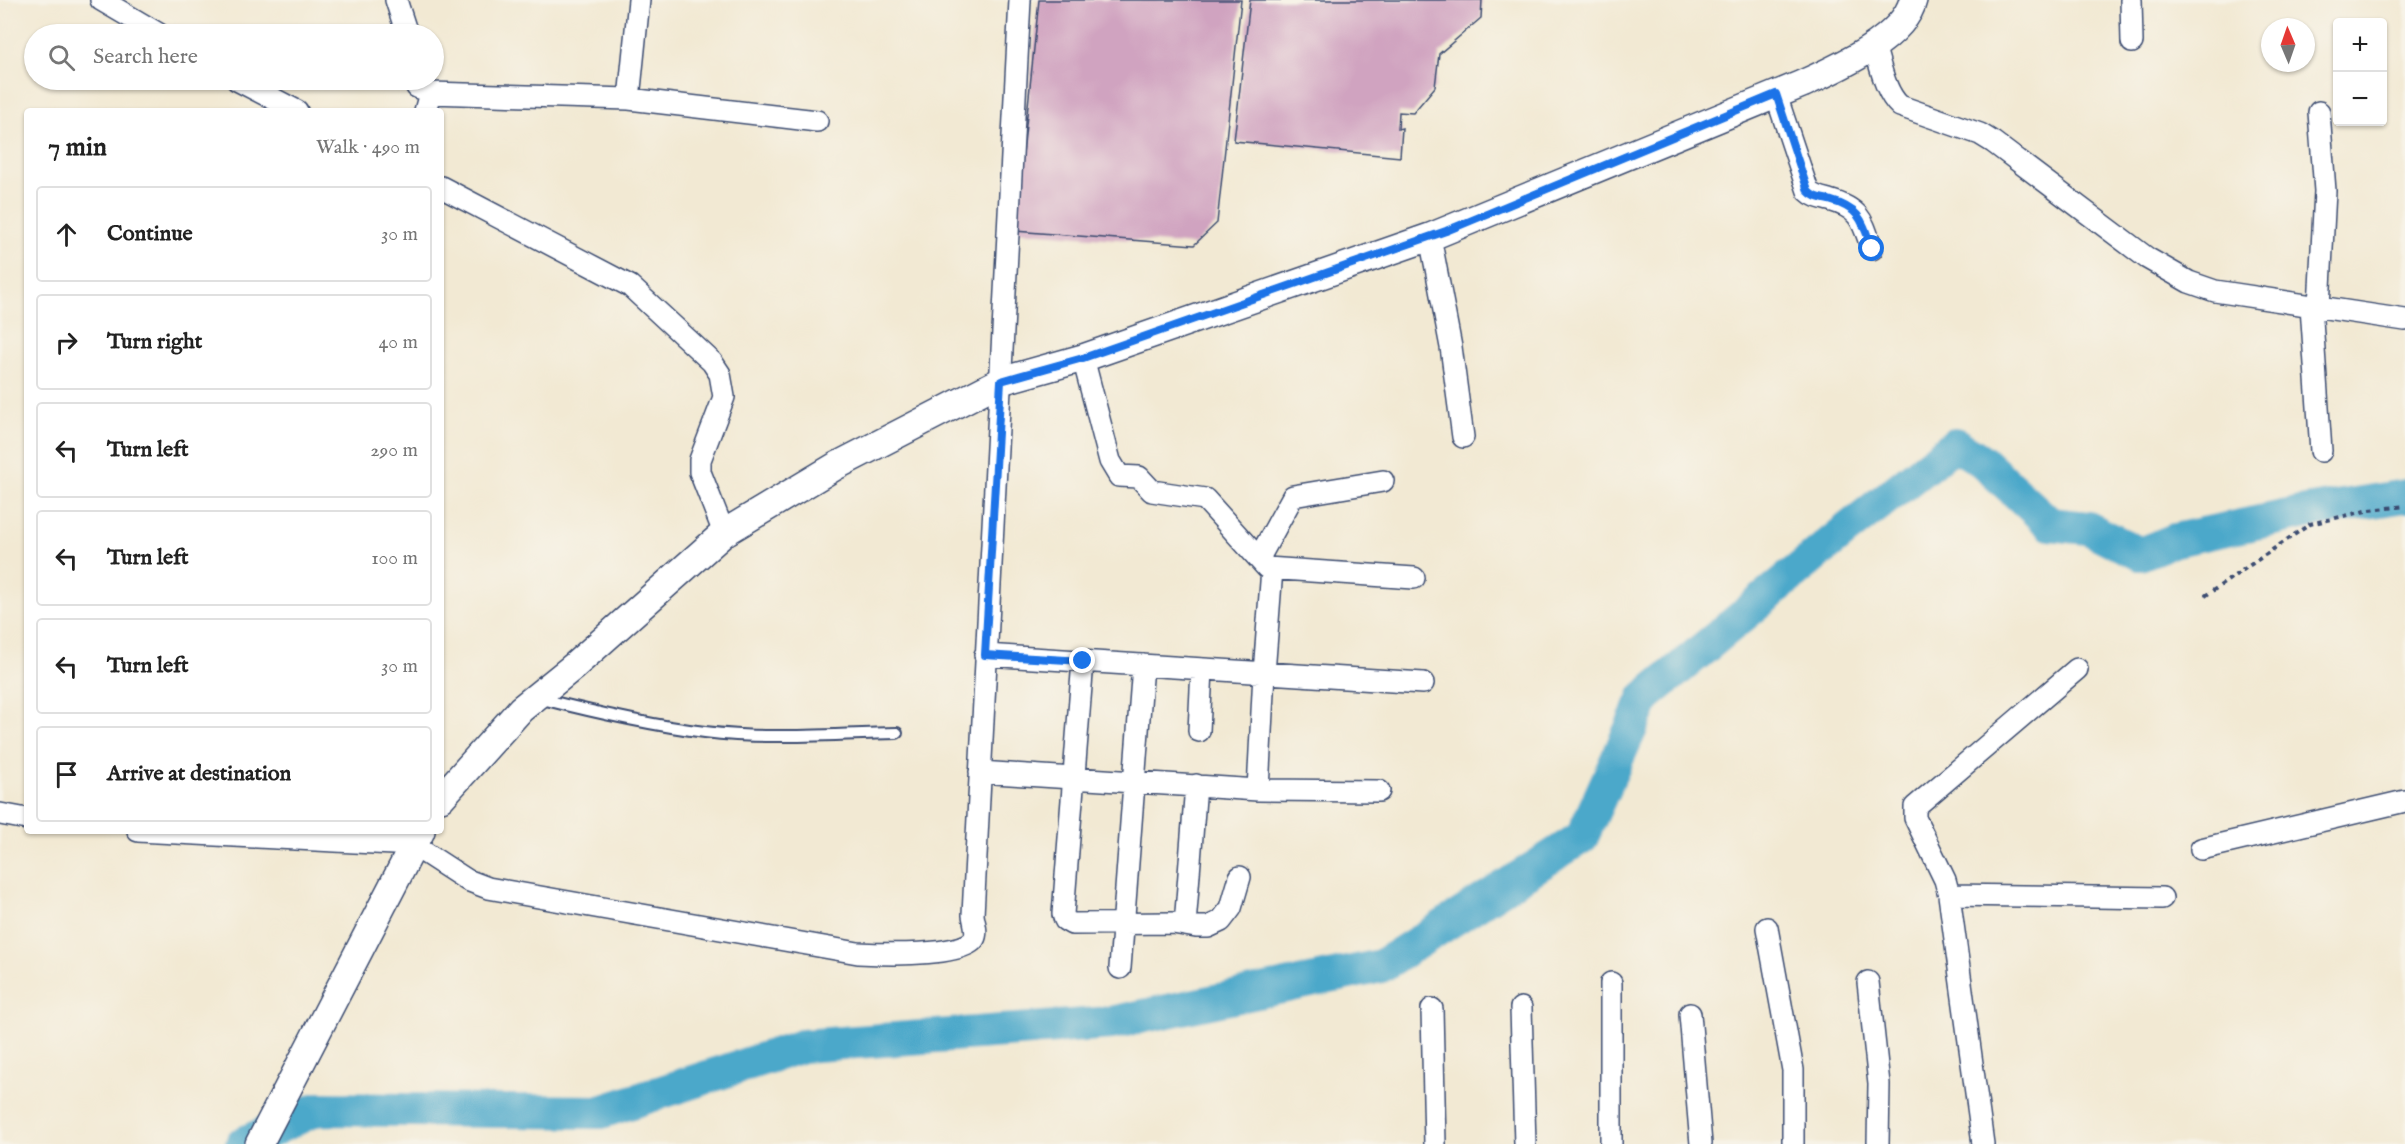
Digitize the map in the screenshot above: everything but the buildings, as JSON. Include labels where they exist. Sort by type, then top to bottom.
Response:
[{"type":"street","points":[[101,0],[142,24]]},
{"type":"street","points":[[396,0],[404,24]]},
{"type":"street","points":[[629,99],[639,0]]},
{"type":"street","points":[[258,834],[417,838],[467,880],[488,888],[858,953],[893,955],[962,948],[976,937],[973,915],[985,655],[1020,0]]},
{"type":"street","points":[[444,795],[521,709],[724,533],[836,466],[1001,381],[1083,358],[1430,237],[1848,63],[1887,36],[1911,9],[1913,0]]},
{"type":"street","points":[[2131,0],[2132,42]]},
{"type":"street","points":[[1874,45],[1889,89],[1900,106],[1980,134],[2147,258],[2189,282],[2215,291],[2405,320]]},
{"type":"street","points":[[256,90],[291,108]]},
{"type":"street","points":[[1776,94],[1808,191],[1814,196],[1854,209],[1860,216],[1872,249]]},
{"type":"street","points":[[424,95],[629,99],[817,122]]},
{"type":"street","points":[[2319,112],[2325,191],[2315,306],[2321,451]]},
{"type":"street","points":[[444,189],[630,286],[712,362],[720,374],[724,397],[699,460],[700,472],[724,533]]},
{"type":"street","points":[[1430,237],[1463,437]]},
{"type":"street","points":[[1083,358],[1110,461],[1119,476],[1139,477],[1152,491],[1205,499],[1265,564],[1414,578]]},
{"type":"street","points":[[1258,790],[1264,673],[1265,564],[1293,496],[1383,481]]},
{"type":"street","points":[[985,655],[1423,683]]},
{"type":"street","points":[[1083,661],[1063,914],[1065,920],[1072,924],[1173,923],[1208,927],[1221,921],[1231,908],[1240,877]]},
{"type":"street","points":[[1120,968],[1143,665]]},
{"type":"street","points":[[1199,731],[1202,669]]},
{"type":"street","points":[[1983,1144],[1946,880],[1916,818],[1915,807],[2077,669]]},
{"type":"street","points":[[980,772],[1258,790],[1379,791]]},
{"type":"street","points":[[1185,925],[1196,785]]},
{"type":"street","points":[[2201,849],[2405,801]]},
{"type":"street","points":[[0,814],[24,818]]},
{"type":"street","points":[[259,1144],[417,838]]},
{"type":"street","points":[[1949,895],[2162,897]]},
{"type":"street","points":[[1767,928],[1793,1070],[1793,1144]]},
{"type":"street","points":[[1868,982],[1879,1084],[1878,1144]]},
{"type":"street","points":[[1611,983],[1611,1144]]},
{"type":"street","points":[[1521,1008],[1525,1144]]},
{"type":"street","points":[[1432,1009],[1435,1144]]},
{"type":"street","points":[[1690,1014],[1701,1144]]},
{"type":"lane","points":[[535,698],[602,714],[705,732],[758,736],[897,733]]},
{"type":"path","points":[[2205,596],[2310,524],[2370,510],[2405,506]]},
{"type":"waterway","points":[[242,1144],[317,1109],[601,1112],[802,1046],[1111,1023],[1381,966],[1582,837],[1645,697],[1845,531],[1955,444],[1982,461],[2050,524],[2088,528],[2140,554],[2175,540],[2311,511],[2405,496]]},
{"type":"route","points":[[1083,661],[985,655],[1001,381],[1083,358],[1446,231],[1776,94],[1808,191],[1814,196],[1854,209],[1860,216],[1872,249]]}]
